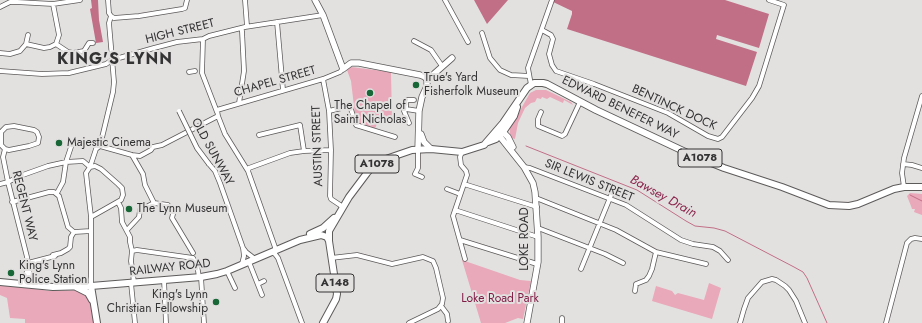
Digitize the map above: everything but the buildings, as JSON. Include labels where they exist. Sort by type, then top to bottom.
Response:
[{"type":"main road","name":"EDWARD BENEFER WAY","points":[[531,85],[538,83],[547,84],[580,102],[724,168],[829,204],[849,206],[858,204],[894,189],[904,187],[922,187]]},
{"type":"main road","name":"A1078","points":[[329,241],[330,229],[338,213],[360,180],[373,166],[389,158],[418,149],[431,148],[462,152],[486,143],[499,132],[524,92],[531,85]]},
{"type":"main road","points":[[300,240],[323,228],[338,213]]},
{"type":"main road","points":[[300,240],[321,235],[327,237],[329,241]]},
{"type":"main road","name":"RAILWAY ROAD","points":[[2,282],[33,286],[91,286],[200,277],[227,271],[300,240]]},
{"type":"main road","name":"A148","points":[[323,323],[336,299],[337,294],[329,241]]},
{"type":"main road","points":[[72,286],[88,293],[94,307]]},
{"type":"main road","points":[[91,286],[97,323]]},
{"type":"street","points":[[0,7],[10,2],[47,2],[53,4],[80,0]]},
{"type":"street","points":[[91,286],[91,217],[85,177],[86,170],[90,167],[96,149],[100,146],[113,92],[114,82],[110,23],[111,16],[109,13],[108,0]]},
{"type":"street","points":[[111,16],[114,18],[139,16],[186,9],[187,0]]},
{"type":"street","points":[[245,0],[247,26]]},
{"type":"street","points":[[315,0],[323,15],[338,59],[343,69],[349,64],[355,62],[423,75],[427,80],[427,86],[422,97],[419,111],[418,168],[415,174]]},
{"type":"street","points":[[445,0],[468,42]]},
{"type":"street","points":[[531,85],[528,68],[552,0]]},
{"type":"street","name":"BENTINCK DOCK","points":[[542,30],[551,34],[553,39],[549,54],[552,65],[556,71],[616,92],[668,114],[708,136],[718,138],[722,137],[752,98],[759,86],[784,5],[769,0]]},
{"type":"street","points":[[26,44],[44,48],[56,44],[59,35],[53,4]]},
{"type":"street","name":"HIGH STREET","points":[[0,72],[58,74],[106,64],[112,60],[177,42],[203,39],[247,26],[323,15]]},
{"type":"street","points":[[277,22],[283,90]]},
{"type":"street","points":[[239,103],[244,71],[241,28]]},
{"type":"street","points":[[482,33],[490,58],[500,70],[511,75],[529,76]]},
{"type":"street","points":[[0,53],[14,53],[20,50],[26,44],[28,35]]},
{"type":"street","points":[[203,39],[201,70],[205,83],[225,134],[248,171],[275,254],[278,258],[302,323]]},
{"type":"street","points":[[414,41],[431,50],[442,66]]},
{"type":"street","points":[[56,44],[71,53],[84,51],[90,42]]},
{"type":"street","points":[[427,80],[452,58]]},
{"type":"street","points":[[338,59],[349,64]]},
{"type":"street","name":"CHAPEL STREET","points":[[140,156],[151,150],[153,147],[162,145],[217,114],[219,109],[323,78],[340,72],[343,69]]},
{"type":"street","points":[[189,72],[195,71]]},
{"type":"street","name":"AUSTIN STREET","points":[[323,78],[330,111],[330,196],[331,199],[343,207]]},
{"type":"street","points":[[904,187],[903,164],[922,96]]},
{"type":"street","points":[[409,123],[404,111],[407,100],[414,100]]},
{"type":"street","points":[[533,128],[538,126],[560,136],[564,135],[580,102]]},
{"type":"street","points":[[330,111],[350,106],[356,125],[395,137]]},
{"type":"street","points":[[405,108],[419,111]]},
{"type":"street","name":"OLD SUNWAY","points":[[179,111],[197,148],[215,171],[243,248],[244,256],[242,264]]},
{"type":"street","points":[[538,126],[538,120],[541,112]]},
{"type":"street","points":[[259,135],[300,125],[304,151]]},
{"type":"street","points":[[14,126],[28,128],[39,134],[39,141],[35,145],[9,150],[1,146],[1,132],[6,127],[14,126]]},
{"type":"street","points":[[419,127],[423,140],[431,148]]},
{"type":"street","name":"LOKE ROAD","points":[[499,132],[508,137],[518,158],[533,183],[536,198],[538,228],[537,264],[527,323]]},
{"type":"street","points":[[57,193],[63,182],[66,162],[72,144]]},
{"type":"street","points":[[100,146],[140,156],[137,163]]},
{"type":"street","name":"REGENT WAY","points":[[5,149],[3,157],[12,202],[28,265],[30,279],[33,286]]},
{"type":"street","points":[[248,171],[249,168],[290,153],[331,150]]},
{"type":"street","points":[[462,152],[461,161],[467,174],[453,216],[465,260]]},
{"type":"street","points":[[132,155],[143,174],[145,185],[154,203]]},
{"type":"street","points":[[263,157],[265,162]]},
{"type":"street","points":[[0,184],[48,166],[66,162],[83,161],[90,167],[98,167],[122,188],[123,195],[121,200],[91,217]]},
{"type":"street","points":[[903,164],[922,168]]},
{"type":"street","name":"SIR LEWIS STREET","points":[[524,167],[626,205],[681,240],[693,244],[712,247],[720,251],[728,260]]},
{"type":"street","points":[[410,171],[422,177]]},
{"type":"street","points":[[464,184],[537,207]]},
{"type":"street","points":[[581,269],[614,188]]},
{"type":"street","points":[[447,189],[460,194]]},
{"type":"street","points":[[12,202],[49,192],[57,193]]},
{"type":"street","points":[[57,193],[66,225],[74,232],[91,231]]},
{"type":"street","points":[[536,198],[616,230],[654,251],[706,264]]},
{"type":"street","points":[[118,202],[121,208],[122,222],[130,237],[132,250],[131,261],[135,323]]},
{"type":"street","points":[[127,230],[139,217],[140,210],[154,203],[168,205],[173,214],[172,218],[197,265],[200,277],[204,323]]},
{"type":"street","points":[[455,210],[538,237]]},
{"type":"street","points":[[538,228],[590,247],[623,263]]},
{"type":"street","points":[[19,284],[25,277],[28,265],[61,253],[70,247],[71,237],[74,232]]},
{"type":"street","points":[[886,323],[907,243],[909,240],[915,238],[922,239]]},
{"type":"street","points":[[460,240],[537,264]]},
{"type":"street","name":"OLD SUNWAY","points":[[243,248],[252,260]]},
{"type":"street","points":[[132,250],[193,256]]},
{"type":"street","points":[[651,264],[654,251]]},
{"type":"street","points":[[635,291],[636,284],[646,280],[649,276],[652,269],[654,251]]},
{"type":"street","points":[[53,255],[61,253]]},
{"type":"street","points":[[725,256],[730,253]]},
{"type":"street","points":[[331,258],[357,255],[392,264],[423,257],[428,258],[433,261],[436,268],[443,298],[442,306],[447,314],[448,321]]},
{"type":"street","points":[[252,260],[262,295]]},
{"type":"street","points":[[227,271],[235,288]]},
{"type":"street","points":[[740,323],[748,298],[762,282],[767,279],[776,280],[789,290],[796,301],[804,323]]},
{"type":"street","points":[[164,280],[166,323]]},
{"type":"street","points":[[258,284],[264,281]]},
{"type":"street","points":[[409,323],[442,306]]},
{"type":"green space","points":[[351,67],[391,72],[392,118],[379,118],[375,129],[356,123],[351,81],[347,70]]},
{"type":"green space","points":[[536,90],[546,90],[571,102],[573,105],[564,100],[563,103],[550,97],[547,99],[542,97],[541,99],[537,98],[535,102],[531,103],[525,108],[518,123],[515,139],[512,138],[510,128],[530,93]]},
{"type":"green space","points":[[910,193],[922,194],[922,215],[914,212],[915,209],[912,209],[907,196]]},
{"type":"green space","name":"Loke Road Park","points":[[462,260],[520,280],[531,281],[523,319],[518,318],[505,323],[481,323]]},
{"type":"green space","points":[[709,283],[721,288],[712,319],[652,301],[656,286],[672,291],[675,295],[678,293],[704,300]]},
{"type":"green space","points":[[0,285],[51,291],[82,290],[90,298],[94,323],[25,323],[25,319],[10,318],[7,298],[0,295]]},
{"type":"shaded area","points":[[91,0],[98,0],[99,20],[103,42],[96,43],[90,9],[92,8]]},
{"type":"shaded area","points":[[474,0],[508,0],[487,24]]},
{"type":"shaded area","points":[[549,0],[725,0],[769,14],[759,48],[717,35],[716,39],[757,52],[746,86],[567,29],[572,11]]},
{"type":"waterway","name":"Bawsey Drain","points":[[526,146],[637,190],[695,226],[725,231],[803,272],[827,323]]},
{"type":"waterway","points":[[910,195],[922,201]]},
{"type":"place","name":"True's Yard Fisherfolk Museum","points":[[416,85]]},
{"type":"place","name":"The Chapel of Saint Nicholas","points":[[370,93]]},
{"type":"place","name":"Majestic Cinema","points":[[59,143]]},
{"type":"place","name":"The Lynn Museum","points":[[129,209]]},
{"type":"place","name":"King's Lynn Police Station","points":[[11,273]]},
{"type":"place","name":"King's Lynn Christian Fellowship","points":[[216,302]]},
{"type":"district","name":"KING'S LYNN","points":[[115,60]]}]
